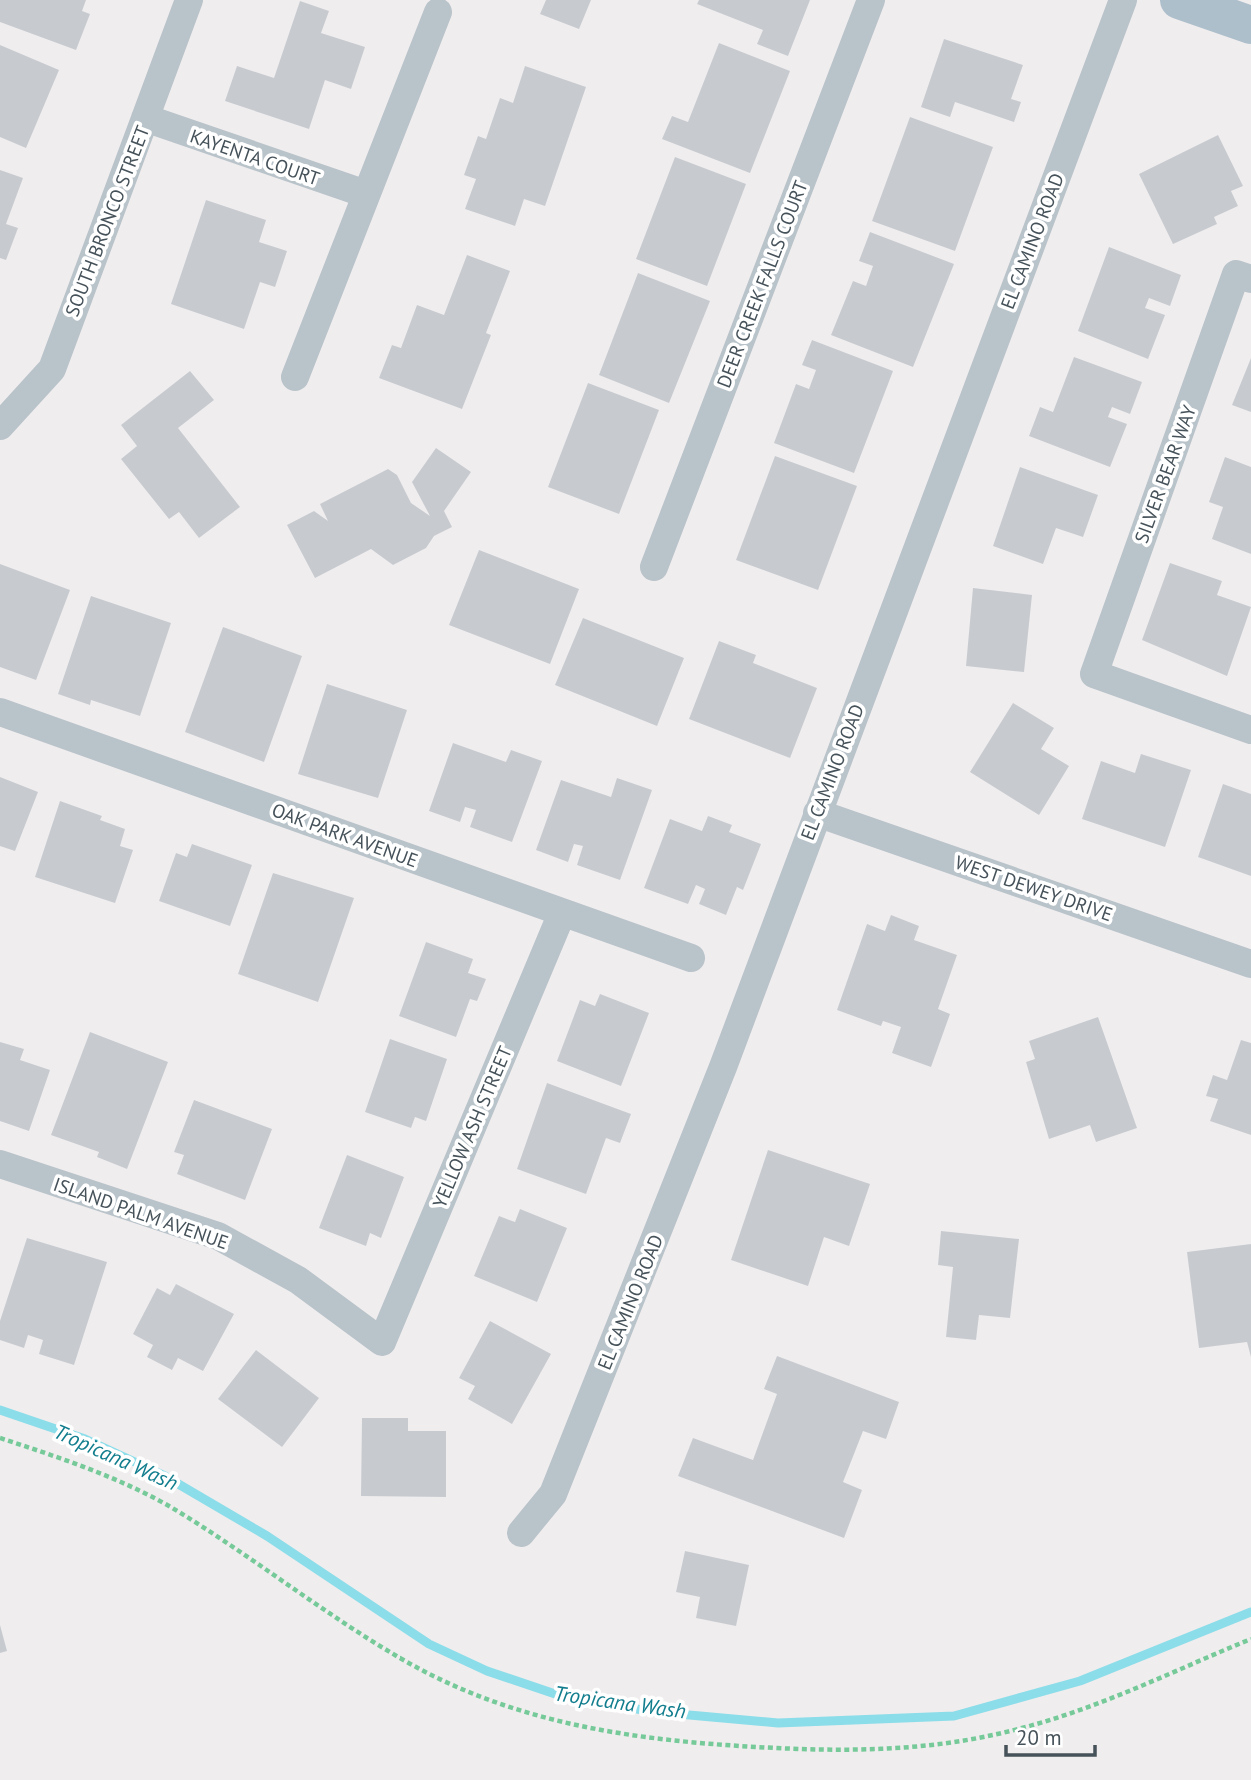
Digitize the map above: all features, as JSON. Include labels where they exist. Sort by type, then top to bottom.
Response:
[{"type":"main road","points":[[1179,0],[1251,25]]},
{"type":"street","name":"SOUTH BRONCO STREET","points":[[0,426],[51,369],[189,0]]},
{"type":"street","name":"DEER CREEK FALLS COURT","points":[[654,567],[871,0]]},
{"type":"street","name":"EL CAMINO ROAD","points":[[521,1533],[554,1494],[723,1067],[1123,0]]},
{"type":"street","points":[[295,377],[438,12]]},
{"type":"street","name":"KAYENTA COURT","points":[[145,118],[366,194]]},
{"type":"street","name":"SILVER BEAR WAY","points":[[1244,276],[1094,674],[1251,730]]},
{"type":"street","name":"OAK PARK AVENUE","points":[[0,712],[691,958]]},
{"type":"street","name":"WEST DEWEY DRIVE","points":[[817,813],[1251,964]]},
{"type":"street","name":"YELLOW ASH STREET","points":[[382,1342],[562,913]]},
{"type":"street","name":"ISLAND PALM AVENUE","points":[[0,1164],[218,1236],[298,1280],[382,1342]]},
{"type":"path","points":[[0,1438],[96,1472],[167,1506],[372,1641],[431,1675],[513,1710],[568,1726],[638,1738],[829,1751],[957,1743],[1063,1715],[1251,1639]]},
{"type":"building","points":[[0,0],[86,0],[82,11],[90,14],[76,50],[0,22]]},
{"type":"building","points":[[546,0],[591,0],[579,29],[540,14]]},
{"type":"building","points":[[699,0],[810,0],[788,56],[757,44],[763,30],[697,4]]},
{"type":"building","points":[[300,1],[329,11],[321,33],[365,47],[351,89],[325,80],[309,129],[225,101],[237,66],[274,78]]},
{"type":"building","points":[[944,39],[1023,65],[1011,99],[1021,102],[1014,122],[955,102],[950,117],[921,107]]},
{"type":"building","points":[[719,43],[790,71],[750,173],[662,139],[672,116],[688,122]]},
{"type":"building","points":[[0,45],[59,70],[26,148],[0,137]]},
{"type":"building","points":[[525,66],[586,87],[545,206],[524,199],[515,226],[465,209],[476,179],[464,175],[478,136],[486,139],[500,98],[513,103]]},
{"type":"building","points":[[910,117],[993,147],[955,251],[872,221]]},
{"type":"building","points":[[1218,135],[1243,186],[1231,191],[1238,206],[1214,217],[1217,224],[1173,244],[1139,174]]},
{"type":"building","points":[[675,157],[746,184],[707,286],[636,259]]},
{"type":"building","points":[[0,170],[23,178],[6,224],[18,228],[6,260],[0,258]]},
{"type":"building","points":[[206,200],[266,220],[259,242],[287,251],[275,287],[260,282],[244,329],[171,304]]},
{"type":"building","points":[[870,232],[954,264],[913,367],[831,335],[853,281],[866,286],[873,266],[859,261]]},
{"type":"building","points":[[1109,247],[1181,275],[1170,306],[1149,298],[1145,308],[1165,315],[1148,359],[1078,331]]},
{"type":"building","points":[[467,255],[510,271],[486,333],[491,335],[462,409],[379,378],[392,345],[401,348],[417,305],[444,315]]},
{"type":"building","points":[[638,273],[710,301],[669,403],[599,375]]},
{"type":"building","points":[[812,340],[893,371],[854,473],[774,443],[796,384],[809,389],[816,370],[802,365]]},
{"type":"building","points":[[1074,357],[1142,382],[1130,414],[1112,407],[1108,417],[1127,424],[1110,467],[1029,436],[1040,407],[1053,412]]},
{"type":"building","points":[[1251,358],[1251,412],[1232,405]]},
{"type":"building","points":[[190,371],[214,400],[178,428],[240,507],[199,538],[179,512],[169,519],[121,459],[137,446],[121,425]]},
{"type":"building","points":[[588,383],[659,410],[619,514],[548,487]]},
{"type":"building","points":[[436,448],[471,472],[444,511],[452,527],[434,536],[426,548],[393,565],[371,549],[315,578],[287,525],[314,511],[328,521],[320,504],[388,469],[397,475],[411,503],[430,516],[412,482]]},
{"type":"building","points":[[775,456],[857,486],[818,590],[736,560]]},
{"type":"building","points":[[1225,457],[1251,467],[1251,554],[1212,539],[1223,507],[1209,502]]},
{"type":"building","points":[[1020,467],[1098,495],[1083,537],[1056,528],[1043,564],[993,546]]},
{"type":"building","points":[[479,550],[579,589],[550,664],[449,625]]},
{"type":"building","points":[[1170,563],[1222,581],[1217,595],[1251,607],[1227,676],[1142,640]]},
{"type":"building","points":[[0,564],[70,590],[36,680],[0,667]]},
{"type":"building","points":[[973,588],[1032,595],[1024,672],[966,666]]},
{"type":"building","points":[[91,596],[171,623],[140,716],[91,700],[90,705],[58,694]]},
{"type":"building","points":[[583,618],[684,658],[657,726],[555,685]]},
{"type":"building","points":[[223,627],[302,656],[264,762],[185,732]]},
{"type":"building","points":[[719,641],[756,655],[753,663],[817,688],[790,758],[689,719]]},
{"type":"building","points":[[327,684],[407,710],[378,798],[298,774]]},
{"type":"building","points":[[1013,703],[1054,728],[1041,749],[1069,766],[1039,815],[970,772]]},
{"type":"building","points":[[453,743],[506,762],[511,750],[542,761],[512,842],[470,827],[476,810],[465,807],[460,822],[429,811]]},
{"type":"building","points":[[1141,754],[1191,770],[1165,847],[1082,819],[1101,761],[1135,773]]},
{"type":"building","points":[[0,777],[38,792],[15,851],[0,846]]},
{"type":"building","points":[[617,778],[652,790],[620,880],[577,865],[583,846],[574,844],[568,862],[536,850],[561,780],[611,797]]},
{"type":"building","points":[[1223,784],[1251,794],[1251,876],[1198,857]]},
{"type":"building","points":[[60,801],[102,816],[100,820],[125,829],[120,846],[133,850],[115,903],[35,877]]},
{"type":"building","points":[[708,816],[732,825],[729,832],[761,844],[743,890],[737,887],[726,915],[699,904],[705,889],[696,885],[688,904],[644,888],[670,819],[702,831]]},
{"type":"building","points":[[192,844],[252,865],[230,926],[159,901],[176,853],[187,857]]},
{"type":"building","points":[[273,873],[354,898],[318,1002],[238,974]]},
{"type":"building","points":[[891,915],[919,926],[914,940],[957,955],[938,1009],[950,1014],[931,1067],[892,1053],[901,1027],[883,1021],[881,1026],[837,1010],[867,924],[885,931]]},
{"type":"building","points":[[426,942],[473,959],[468,973],[486,979],[477,1001],[470,999],[456,1037],[399,1016]]},
{"type":"building","points":[[600,994],[649,1013],[621,1086],[557,1061],[580,1000],[595,1006]]},
{"type":"building","points":[[1098,1017],[1137,1128],[1096,1142],[1090,1125],[1049,1139],[1026,1062],[1035,1059],[1029,1041]]},
{"type":"building","points":[[90,1032],[168,1062],[127,1169],[97,1157],[99,1152],[51,1135]]},
{"type":"building","points":[[390,1039],[447,1059],[426,1121],[415,1117],[411,1128],[365,1112]]},
{"type":"building","points":[[1241,1040],[1251,1043],[1251,1135],[1210,1121],[1218,1099],[1206,1096],[1213,1075],[1227,1080]]},
{"type":"building","points":[[0,1042],[24,1049],[20,1060],[50,1070],[29,1131],[0,1121]]},
{"type":"building","points":[[547,1083],[631,1114],[620,1143],[606,1138],[586,1194],[517,1169]]},
{"type":"building","points":[[194,1100],[272,1129],[245,1200],[177,1174],[184,1155],[174,1152]]},
{"type":"building","points":[[768,1150],[870,1184],[849,1246],[824,1237],[808,1286],[731,1260]]},
{"type":"building","points":[[347,1155],[404,1177],[381,1238],[370,1233],[366,1246],[319,1228]]},
{"type":"building","points":[[520,1209],[567,1228],[537,1302],[474,1276],[499,1216],[515,1222]]},
{"type":"building","points":[[941,1231],[1019,1239],[1010,1318],[979,1315],[976,1340],[946,1337],[953,1267],[938,1265]]},
{"type":"building","points":[[27,1238],[107,1262],[74,1365],[39,1354],[43,1340],[28,1335],[24,1348],[0,1340],[0,1321]]},
{"type":"building","points":[[1251,1244],[1251,1357],[1247,1342],[1199,1348],[1187,1252]]},
{"type":"building","points":[[176,1284],[234,1314],[203,1371],[178,1358],[172,1370],[147,1357],[153,1345],[133,1334],[157,1288],[170,1295]]},
{"type":"building","points":[[490,1321],[551,1354],[512,1424],[468,1399],[475,1386],[459,1378]]},
{"type":"building","points":[[256,1350],[319,1398],[282,1447],[218,1399]]},
{"type":"building","points":[[777,1356],[899,1402],[886,1439],[863,1431],[843,1482],[862,1490],[844,1538],[678,1476],[693,1438],[753,1460],[777,1394],[764,1389]]},
{"type":"building","points":[[362,1418],[408,1418],[408,1431],[446,1431],[446,1497],[361,1496]]},
{"type":"building","points":[[685,1551],[749,1565],[736,1626],[696,1618],[700,1597],[676,1592]]},
{"type":"building","points":[[0,1625],[7,1651],[0,1653]]},
{"type":"waterway","name":"Tropicana Wash","points":[[0,1410],[85,1439],[163,1475],[267,1536],[429,1644],[487,1671],[567,1698],[656,1712],[778,1723],[954,1716],[1080,1681],[1251,1612]]}]
